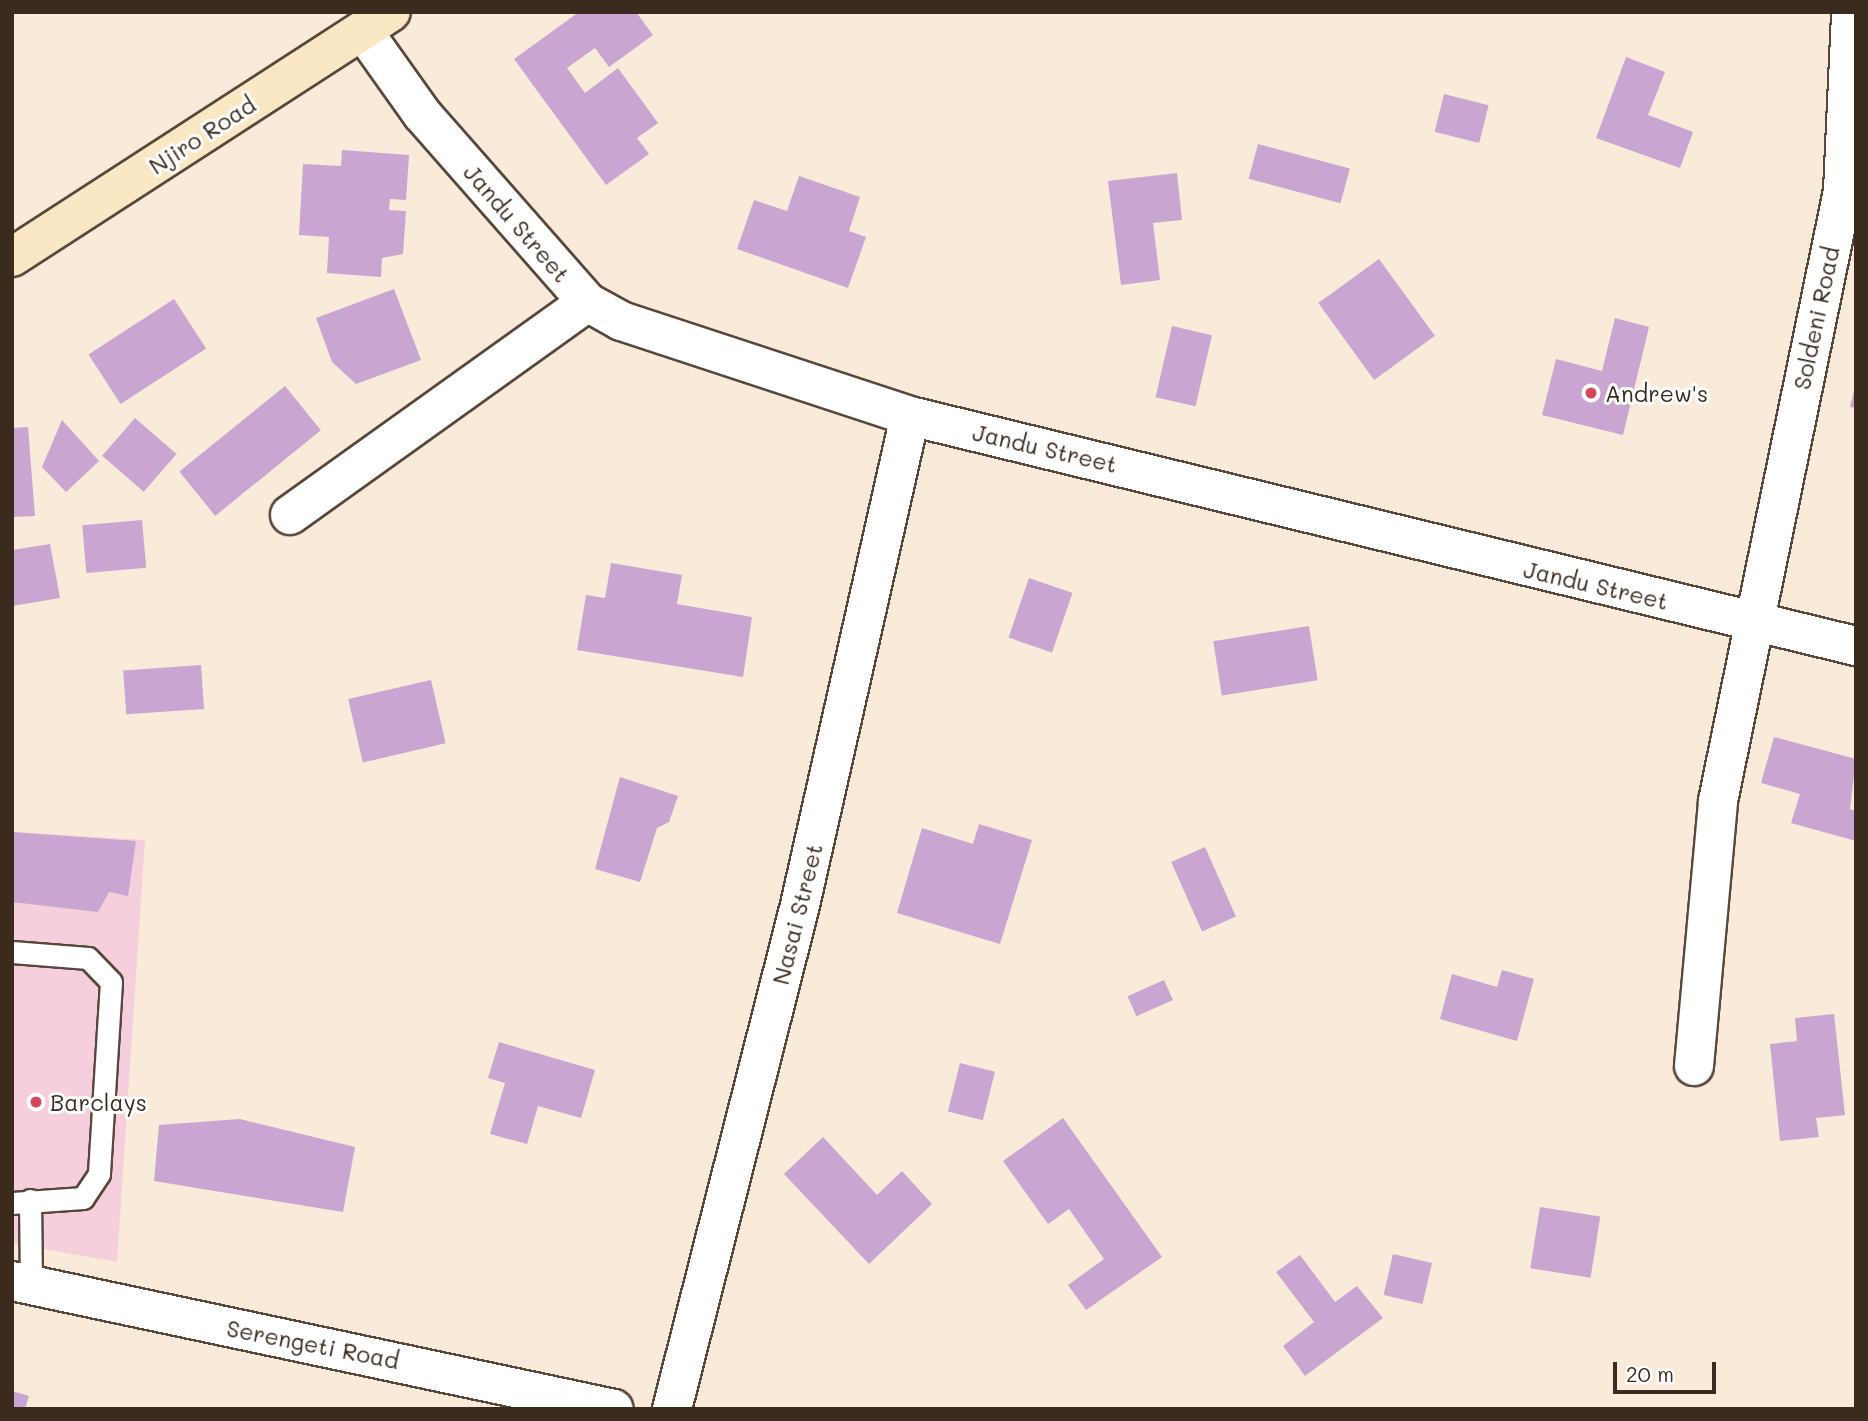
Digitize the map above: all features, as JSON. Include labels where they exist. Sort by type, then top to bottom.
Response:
[{"type":"street","name":"Soldeni Road","points":[[1694,1066],[1717,801],[1750,620],[1849,193],[1851,12]]},
{"type":"street","name":"Njiro Road","points":[[12,257],[377,22]]},
{"type":"street","name":"Jandu Street","points":[[377,22],[422,114],[587,302],[621,321],[910,416],[1856,646]]},
{"type":"street","points":[[290,515],[587,302]]},
{"type":"street","name":"Nasai Street","points":[[672,1409],[800,905],[910,416]]},
{"type":"street","name":"Serengeti Road","points":[[22,1283],[614,1409]]},
{"type":"lane","points":[[12,952],[88,958],[101,964],[111,982],[99,1174],[83,1198],[21,1201],[22,1283]]},
{"type":"shaded area","points":[[12,832],[145,840],[117,1262],[12,1243]]},
{"type":"building","points":[[579,12],[636,12],[653,35],[609,67],[595,48],[567,68],[585,93],[618,68],[658,123],[637,138],[649,154],[606,185],[514,59]]},
{"type":"building","points":[[1626,57],[1665,72],[1648,115],[1693,132],[1680,168],[1596,138]]},
{"type":"building","points":[[1444,94],[1489,105],[1479,143],[1435,132]]},
{"type":"building","points":[[1258,144],[1350,169],[1340,203],[1249,179]]},
{"type":"building","points":[[342,150],[409,155],[406,200],[390,199],[389,210],[406,211],[403,254],[382,258],[381,277],[327,273],[329,237],[299,235],[303,164],[341,166]]},
{"type":"building","points":[[1177,173],[1182,220],[1153,223],[1160,280],[1121,285],[1108,181]]},
{"type":"building","points":[[799,176],[860,197],[849,231],[866,237],[848,288],[737,249],[754,200],[787,211]]},
{"type":"building","points":[[1379,259],[1435,336],[1374,380],[1318,303]]},
{"type":"building","points":[[394,289],[421,360],[356,384],[332,362],[316,318]]},
{"type":"building","points":[[174,299],[206,348],[121,404],[88,355]]},
{"type":"building","name":"Andrew's","points":[[1615,318],[1649,327],[1623,435],[1542,415],[1556,359],[1602,371]]},
{"type":"building","points":[[1172,326],[1212,335],[1196,406],[1156,397]]},
{"type":"building","points":[[285,386],[321,430],[215,516],[179,472]]},
{"type":"building","points":[[1856,388],[1856,408],[1850,407]]},
{"type":"building","points":[[135,418],[177,454],[144,492],[102,456]]},
{"type":"building","points":[[62,420],[99,461],[66,492],[42,467]]},
{"type":"building","points":[[28,427],[35,516],[12,517],[12,428]]},
{"type":"building","points":[[142,520],[146,568],[86,573],[82,525]]},
{"type":"building","points":[[50,544],[60,598],[12,606],[12,550]]},
{"type":"building","points":[[611,563],[682,575],[677,604],[752,617],[743,677],[577,650],[586,595],[605,598]]},
{"type":"building","points":[[1029,578],[1072,593],[1052,653],[1008,638]]},
{"type":"building","points":[[1309,626],[1318,680],[1222,695],[1213,641]]},
{"type":"building","points":[[201,665],[204,709],[126,714],[123,670]]},
{"type":"building","points":[[431,680],[446,743],[363,762],[348,699]]},
{"type":"building","points":[[1774,737],[1856,759],[1850,809],[1856,811],[1856,841],[1791,823],[1800,794],[1761,783]]},
{"type":"building","points":[[620,777],[678,796],[669,822],[657,828],[640,882],[595,869]]},
{"type":"building","points":[[979,824],[1032,840],[1000,944],[897,913],[922,828],[973,844]]},
{"type":"building","points":[[12,832],[136,841],[128,896],[109,892],[98,912],[12,902]]},
{"type":"building","points":[[1205,847],[1236,916],[1202,931],[1171,862]]},
{"type":"building","points":[[1502,970],[1534,979],[1517,1041],[1440,1019],[1452,974],[1497,987]]},
{"type":"building","points":[[1164,980],[1173,1000],[1136,1016],[1127,996]]},
{"type":"building","points":[[1834,1014],[1845,1115],[1816,1118],[1819,1137],[1780,1141],[1770,1044],[1797,1041],[1795,1018]]},
{"type":"building","points":[[499,1042],[595,1070],[581,1118],[538,1106],[527,1144],[490,1134],[505,1083],[488,1078]]},
{"type":"building","points":[[960,1063],[995,1072],[983,1120],[948,1112]]},
{"type":"building","points":[[1063,1118],[1162,1257],[1086,1310],[1068,1285],[1104,1259],[1069,1209],[1048,1224],[1003,1161]]},
{"type":"building","points":[[240,1119],[355,1147],[343,1212],[154,1181],[159,1125]]},
{"type":"building","points":[[823,1137],[877,1195],[902,1171],[932,1204],[869,1264],[784,1174]]},
{"type":"building","points":[[1540,1207],[1600,1217],[1591,1278],[1530,1268]]},
{"type":"building","points":[[1393,1254],[1432,1263],[1423,1304],[1384,1295]]},
{"type":"building","points":[[1300,1255],[1335,1302],[1357,1286],[1383,1318],[1305,1376],[1283,1346],[1314,1322],[1276,1272]]},
{"type":"building","points":[[12,1391],[29,1396],[25,1409],[12,1409]]},
{"type":"place","name":"Andrew's","points":[[1591,393]]},
{"type":"place","name":"Barclays","points":[[36,1102]]}]
